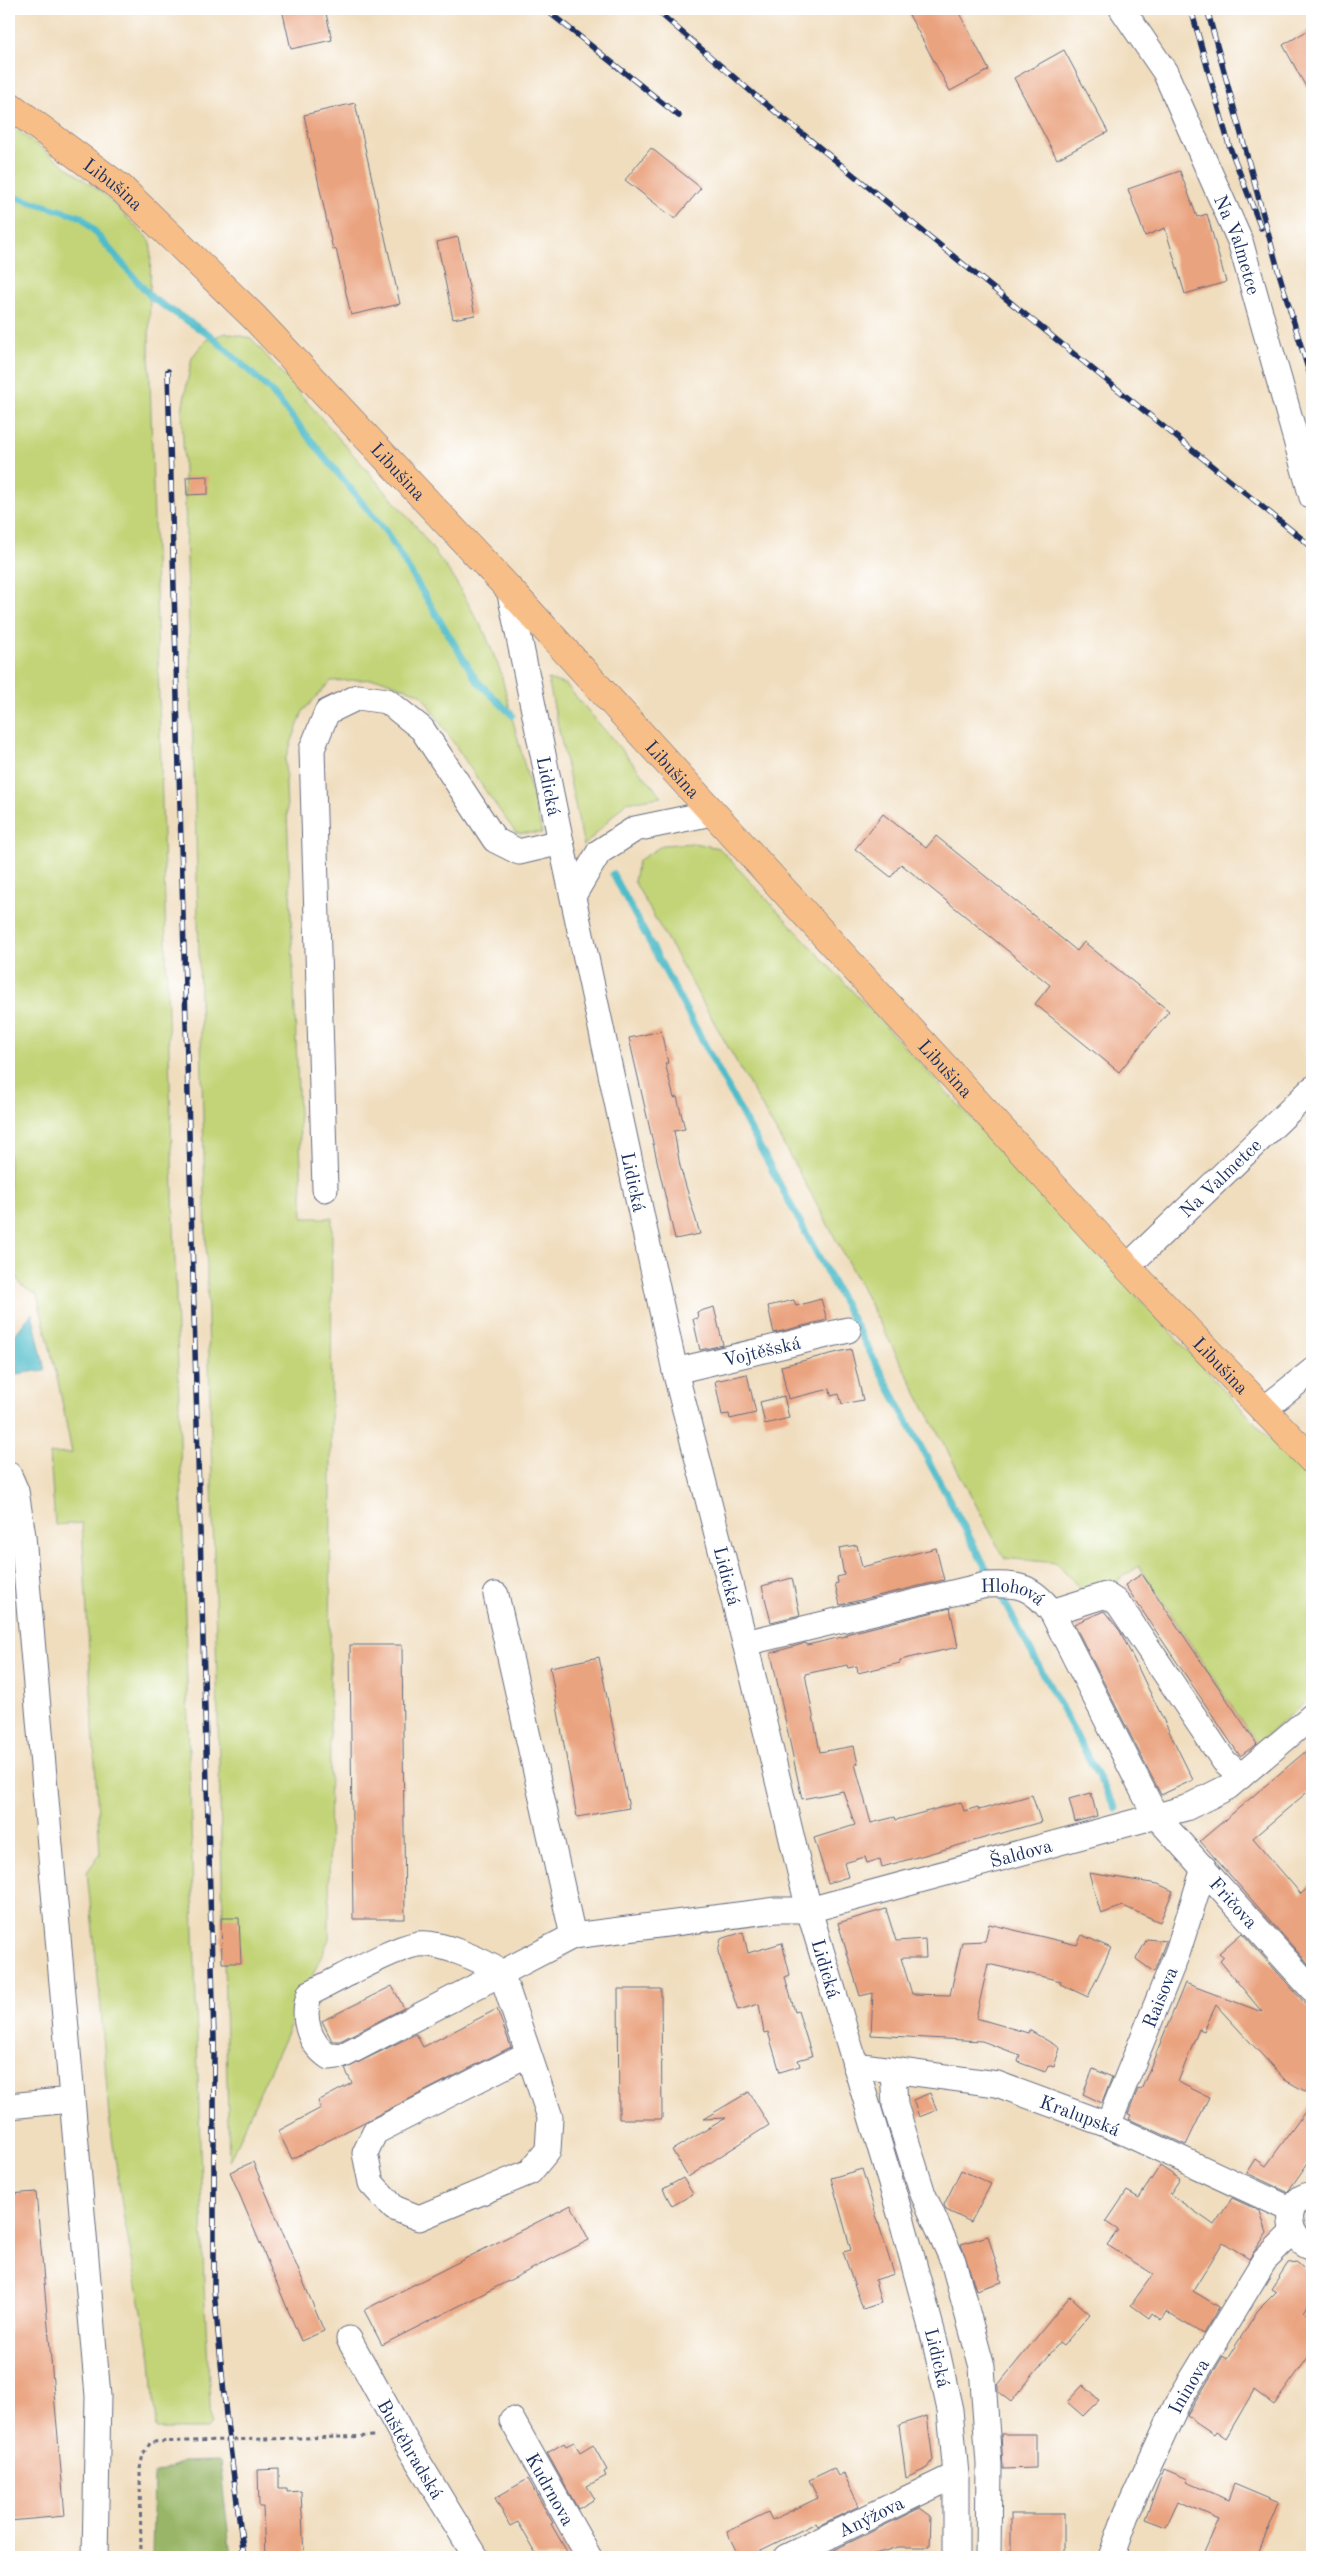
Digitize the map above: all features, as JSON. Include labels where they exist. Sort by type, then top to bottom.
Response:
[{"type":"main road","name":"Libušina","points":[[9,105],[121,188],[254,317],[509,589],[1127,1267],[1312,1460]]},
{"type":"street","name":"Na Valmetce","points":[[1122,9],[1165,72],[1240,241],[1312,497]]},
{"type":"street","name":"Lidická","points":[[509,589],[561,842],[675,1371],[745,1643],[809,1910],[901,2217],[935,2342],[950,2410],[956,2475],[956,2557]]},
{"type":"street","points":[[324,1189],[312,749],[328,712],[358,697],[387,702],[422,729],[495,840],[519,852],[561,842]]},
{"type":"street","points":[[574,896],[599,852],[635,829],[712,813]]},
{"type":"street","name":"Na Valmetce","points":[[1127,1267],[1312,1089]]},
{"type":"street","name":"Vojtěšská","points":[[675,1371],[848,1330]]},
{"type":"street","points":[[1263,1410],[1312,1371]]},
{"type":"street","points":[[9,1475],[16,1492],[23,1536],[98,2396],[95,2557]]},
{"type":"street","name":"Hlohová","points":[[745,1643],[986,1585],[1011,1585],[1027,1588],[1039,1596],[1052,1612],[1155,1815]]},
{"type":"street","points":[[496,1595],[573,1936]]},
{"type":"street","points":[[1052,1612],[1106,1595],[1118,1603],[1224,1761],[1241,1776]]},
{"type":"street","name":"Šaldova","points":[[501,1972],[474,1956],[420,1944],[398,1951],[310,1993],[305,2006],[306,2023],[320,2051],[329,2057],[344,2055],[573,1936],[776,1910],[809,1910],[1186,1808],[1228,1787],[1312,1716]]},
{"type":"street","name":"Fričova","points":[[1155,1815],[1312,1989]]},
{"type":"street","name":"Raisova","points":[[1108,2125],[1178,1951],[1204,1868]]},
{"type":"street","points":[[501,1972],[550,2117],[548,2150],[530,2172],[419,2218],[394,2208],[371,2184],[365,2153],[375,2132],[528,2054]]},
{"type":"street","name":"Kralupská","points":[[854,2065],[997,2084],[1108,2125],[1303,2203]]},
{"type":"street","points":[[893,2071],[895,2106],[922,2194],[953,2261],[982,2367],[989,2464],[988,2557]]},
{"type":"street","points":[[9,2106],[71,2100]]},
{"type":"street","points":[[1303,2203],[1298,2240],[1312,2248]]},
{"type":"street","name":"Ininova","points":[[1111,2557],[1126,2515],[1177,2404],[1264,2261],[1303,2203]]},
{"type":"street","name":"Buštěhradská","points":[[349,2339],[402,2435],[476,2557]]},
{"type":"street","name":"Kudrnova","points":[[512,2420],[589,2557]]},
{"type":"street","name":"Anýžova","points":[[786,2557],[956,2475]]},
{"type":"path","points":[[140,2557],[140,2469],[143,2454],[151,2442],[183,2443],[402,2435]]},
{"type":"green space","points":[[9,124],[106,196],[151,242],[149,344],[204,2286],[211,2424],[207,2429],[156,2429],[151,2358],[124,2218],[109,2117],[101,2008],[87,1872],[100,1854],[82,1523],[55,1525],[50,1454],[72,1453],[58,1381],[37,1295],[22,1286],[9,1264]]},
{"type":"green space","points":[[226,333],[251,338],[415,525],[453,577],[484,631],[500,670],[542,833],[516,833],[421,694],[380,679],[331,681],[303,711],[285,760],[303,1218],[332,1218],[329,1939],[229,2161],[196,837],[182,410],[192,357],[206,340]]},
{"type":"green space","points":[[548,679],[566,685],[662,797],[626,802],[584,846]]},
{"type":"green space","points":[[693,843],[719,848],[1312,1484],[1312,1696],[1257,1744],[1139,1566],[1087,1601],[1077,1585],[1056,1563],[1004,1558],[817,1204],[634,881],[638,861],[663,845]]},
{"type":"green space","points":[[220,2461],[231,2557],[152,2557],[154,2474],[183,2462]]},
{"type":"water","points":[[32,1313],[45,1370],[9,1375],[9,1342]]},
{"type":"building","points":[[282,9],[325,9],[332,40],[291,49]]},
{"type":"building","points":[[906,9],[957,9],[989,70],[950,91]]},
{"type":"building","points":[[1312,28],[1312,98],[1283,45]]},
{"type":"building","points":[[1064,50],[1108,132],[1057,159],[1014,78]]},
{"type":"building","points":[[355,103],[400,304],[351,315],[336,249],[333,250],[304,115]]},
{"type":"building","points":[[651,148],[701,188],[675,219],[625,180]]},
{"type":"building","points":[[1180,171],[1197,217],[1207,214],[1226,282],[1185,294],[1165,228],[1145,236],[1128,189]]},
{"type":"building","points":[[458,237],[475,315],[453,319],[437,242]]},
{"type":"building","points":[[208,476],[208,494],[187,495],[186,477]]},
{"type":"building","points":[[883,814],[926,848],[936,836],[1077,951],[1084,942],[1169,1011],[1119,1072],[1035,1004],[1050,985],[901,864],[891,877],[855,849]]},
{"type":"building","points":[[661,1031],[668,1063],[665,1063],[674,1098],[677,1097],[685,1129],[674,1131],[680,1166],[700,1234],[675,1239],[629,1038]]},
{"type":"building","points":[[821,1299],[827,1320],[774,1333],[768,1306],[794,1300],[796,1306]]},
{"type":"building","points":[[714,1307],[723,1345],[700,1350],[693,1319],[698,1318],[697,1312]]},
{"type":"building","points":[[851,1349],[863,1400],[842,1404],[839,1394],[831,1396],[830,1389],[788,1399],[781,1366]]},
{"type":"building","points":[[747,1374],[756,1413],[730,1419],[729,1414],[722,1415],[715,1381]]},
{"type":"building","points":[[784,1396],[789,1418],[765,1424],[760,1402]]},
{"type":"building","points":[[857,1545],[862,1567],[936,1548],[944,1580],[840,1605],[835,1584],[838,1583],[837,1577],[844,1575],[839,1548]]},
{"type":"building","points":[[1142,1574],[1257,1744],[1240,1756],[1125,1585]]},
{"type":"building","points":[[792,1578],[800,1615],[771,1622],[762,1586]]},
{"type":"building","points":[[950,1608],[958,1647],[900,1660],[900,1663],[858,1673],[857,1666],[848,1668],[847,1665],[805,1674],[820,1752],[854,1746],[858,1764],[855,1764],[871,1823],[895,1817],[896,1820],[961,1802],[964,1811],[978,1807],[979,1810],[1032,1795],[1041,1822],[882,1867],[880,1859],[867,1863],[865,1857],[844,1863],[848,1877],[828,1883],[814,1838],[855,1825],[843,1791],[802,1799],[771,1653],[806,1643],[807,1645],[846,1636],[846,1634]]},
{"type":"building","points":[[1104,1611],[1120,1631],[1193,1780],[1161,1795],[1074,1624]]},
{"type":"building","points":[[350,1645],[402,1645],[405,1919],[353,1919]]},
{"type":"building","points":[[599,1657],[629,1808],[577,1817],[550,1667]]},
{"type":"building","points":[[1312,1746],[1312,1788],[1253,1838],[1301,1894],[1312,1884],[1312,1964],[1310,1966],[1200,1841]]},
{"type":"building","points":[[1091,1793],[1097,1816],[1075,1822],[1069,1799]]},
{"type":"building","points":[[1089,1873],[1158,1884],[1173,1891],[1160,1922],[1123,1906],[1101,1914]]},
{"type":"building","points":[[886,1909],[896,1941],[925,1939],[926,1958],[901,1958],[912,1994],[950,1995],[962,1942],[985,1941],[989,1924],[1077,1945],[1082,1935],[1111,1948],[1088,1997],[1060,1984],[1061,1981],[988,1964],[976,2018],[1028,2033],[1029,2030],[1060,2048],[1054,2067],[1048,2065],[1045,2072],[1018,2062],[1020,2055],[982,2041],[871,2035],[873,1993],[860,1996],[838,1923]]},
{"type":"building","points":[[221,1918],[239,1918],[241,1963],[222,1963]]},
{"type":"building","points":[[743,1932],[748,1953],[782,1943],[790,1975],[785,1977],[795,2012],[798,2011],[812,2056],[798,2060],[800,2066],[780,2072],[768,2032],[764,2033],[759,2004],[738,2010],[718,1952],[721,1939]]},
{"type":"building","points":[[1242,1933],[1312,2011],[1312,2095],[1285,2080],[1216,2005],[1204,2031],[1199,2029],[1178,2082],[1209,2097],[1186,2145],[1129,2119],[1131,2115],[1128,2114],[1138,2089],[1141,2090],[1185,1983],[1262,2012],[1220,1961],[1224,1957],[1219,1953]]},
{"type":"building","points":[[1147,1939],[1166,1941],[1154,1972],[1136,1959]]},
{"type":"building","points":[[392,1986],[404,2008],[340,2041],[332,2041],[322,2021]]},
{"type":"building","points":[[618,1989],[661,1989],[662,2119],[619,2119]]},
{"type":"building","points":[[497,2009],[511,2047],[292,2159],[278,2131],[321,2108],[318,2101],[352,2083],[345,2069],[416,2034],[423,2047]]},
{"type":"building","points":[[1093,2069],[1112,2077],[1102,2103],[1083,2094]]},
{"type":"building","points":[[749,2092],[769,2125],[688,2177],[672,2150],[726,2118],[703,2119]]},
{"type":"building","points":[[930,2093],[937,2110],[919,2117],[913,2100]]},
{"type":"building","points":[[1312,2102],[1312,2157],[1289,2190],[1287,2192],[1247,2173],[1256,2159],[1266,2166]]},
{"type":"building","points":[[253,2162],[324,2331],[301,2341],[230,2172]]},
{"type":"building","points":[[1160,2166],[1180,2179],[1170,2194],[1214,2225],[1232,2198],[1260,2211],[1267,2233],[1249,2259],[1223,2242],[1193,2291],[1219,2307],[1203,2334],[1166,2312],[1161,2320],[1152,2313],[1149,2318],[1131,2305],[1153,2274],[1107,2245],[1118,2230],[1106,2222],[1127,2191],[1139,2198]]},
{"type":"building","points":[[862,2169],[894,2274],[875,2280],[881,2303],[863,2309],[843,2252],[851,2250],[831,2178]]},
{"type":"building","points":[[961,2170],[991,2184],[971,2222],[946,2210],[944,2205]]},
{"type":"building","points":[[683,2178],[693,2194],[672,2206],[663,2189]]},
{"type":"building","points":[[36,2192],[65,2516],[9,2521],[9,2194]]},
{"type":"building","points":[[571,2205],[589,2240],[382,2345],[364,2310]]},
{"type":"building","points":[[988,2236],[1002,2282],[976,2290],[961,2244]]},
{"type":"building","points":[[1298,2262],[1312,2276],[1312,2299],[1304,2312],[1312,2319],[1312,2352],[1274,2405],[1254,2390],[1226,2438],[1216,2431],[1214,2434],[1187,2416],[1223,2356],[1227,2359],[1258,2310],[1276,2292],[1271,2289],[1288,2263]]},
{"type":"building","points":[[1070,2296],[1090,2314],[1063,2346],[1059,2343],[1011,2402],[998,2392],[998,2385]]},
{"type":"building","points":[[1083,2385],[1099,2400],[1083,2416],[1067,2402]]},
{"type":"building","points":[[927,2416],[933,2460],[928,2468],[906,2478],[899,2425]]},
{"type":"building","points":[[1001,2434],[1036,2434],[1036,2468],[1003,2469]]},
{"type":"building","points":[[574,2442],[580,2453],[593,2445],[607,2470],[604,2472],[606,2476],[587,2486],[595,2499],[578,2509],[547,2453],[564,2443],[566,2446]]},
{"type":"building","points":[[834,2468],[838,2476],[844,2474],[859,2506],[818,2526],[816,2523],[747,2557],[739,2557],[727,2532],[768,2512],[772,2520],[818,2498],[809,2480]]},
{"type":"building","points":[[279,2469],[279,2488],[287,2488],[287,2492],[301,2491],[304,2557],[265,2557],[263,2507],[259,2507],[258,2470]]},
{"type":"building","points":[[1164,2469],[1188,2479],[1186,2482],[1228,2500],[1234,2484],[1279,2503],[1257,2557],[1202,2557],[1219,2519],[1178,2501],[1166,2527],[1145,2519]]},
{"type":"building","points":[[528,2479],[570,2557],[538,2557],[518,2522],[510,2526],[495,2498]]},
{"type":"building","points":[[920,2508],[931,2516],[930,2547],[898,2547],[865,2557],[832,2557],[830,2552]]},
{"type":"building","points":[[1011,2514],[1064,2514],[1064,2557],[1011,2557]]},
{"type":"waterway","points":[[9,195],[82,217],[152,298],[211,336],[270,390],[386,532],[477,681],[512,715]]},
{"type":"waterway","points":[[613,874],[993,1581]]},
{"type":"waterway","points":[[998,1590],[1116,1809]]},
{"type":"railway","points":[[545,9],[679,116]]},
{"type":"railway","points":[[655,9],[756,96],[1312,547]]},
{"type":"railway","points":[[1191,9],[1229,145],[1261,228]]},
{"type":"railway","points":[[1207,9],[1279,273],[1312,382]]},
{"type":"railway","points":[[168,371],[214,2038],[214,2290],[226,2415],[244,2557]]}]
